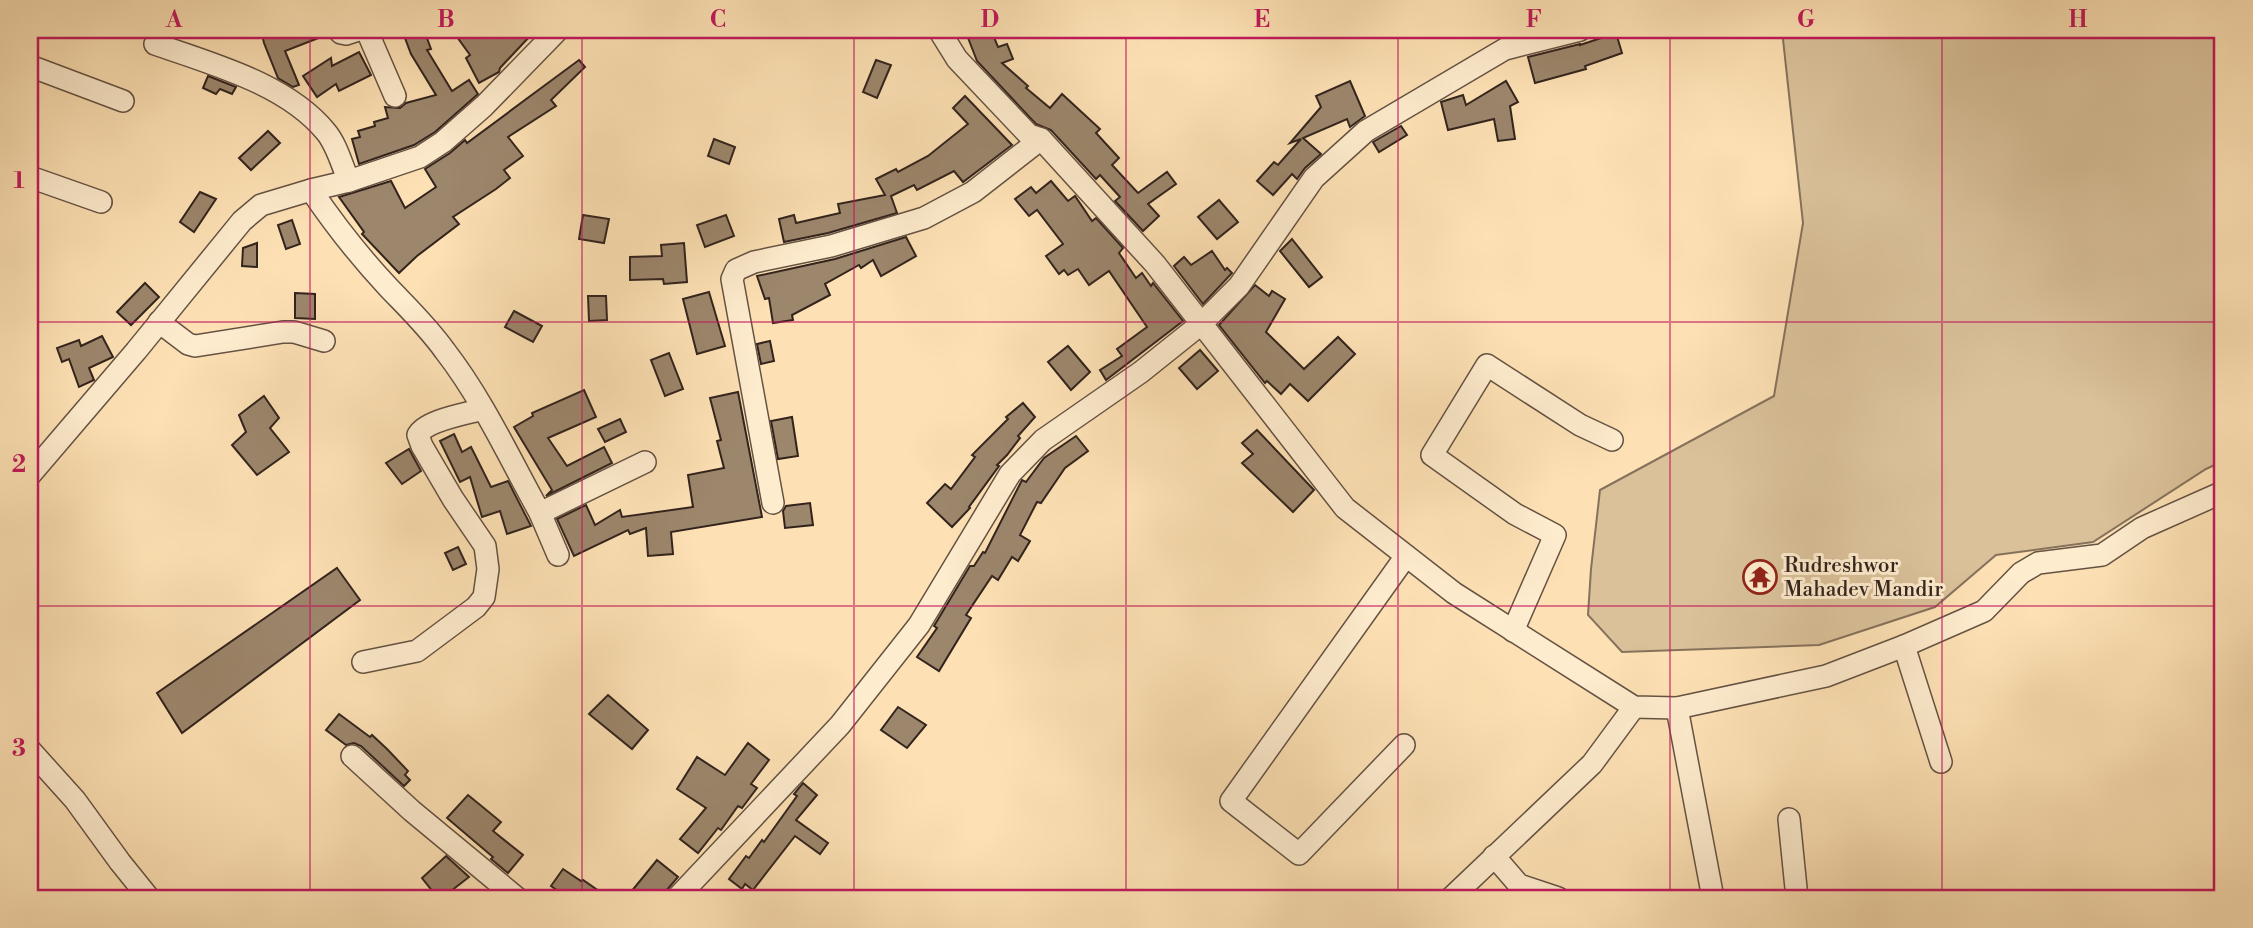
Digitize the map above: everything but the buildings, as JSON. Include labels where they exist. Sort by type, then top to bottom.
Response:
[{"type":"street","points":[[338,30],[346,34],[358,30]]},
{"type":"street","points":[[365,30],[395,96]]},
{"type":"street","points":[[30,475],[242,221],[261,205],[349,181],[420,157],[443,142],[484,106],[558,30]]},
{"type":"street","points":[[939,30],[957,59],[1029,135],[1041,139],[1154,264],[1345,508],[1454,593],[1634,707],[1677,708],[1826,676],[1984,611],[2021,573],[2038,564],[2102,555],[2142,528],[2223,492]]},
{"type":"street","points":[[677,898],[840,725],[919,625],[1010,474],[1043,440],[1141,372],[1201,324],[1238,286],[1314,178],[1366,131],[1505,48],[1580,30]]},
{"type":"street","points":[[155,44],[244,75],[307,112],[328,135],[349,181]]},
{"type":"street","points":[[30,66],[123,101]]},
{"type":"street","points":[[774,503],[732,279],[736,270],[754,262],[831,246],[924,218],[973,192],[1041,139]]},
{"type":"street","points":[[30,177],[102,202]]},
{"type":"street","points":[[311,190],[332,222],[387,286],[420,319],[447,353],[483,409],[540,513],[558,555]]},
{"type":"street","points":[[159,322],[188,344],[195,346],[283,332],[294,332],[324,341]]},
{"type":"street","points":[[1514,631],[1555,535],[1515,514],[1432,455],[1487,365],[1580,425],[1612,440]]},
{"type":"street","points":[[363,662],[417,651],[476,607],[484,597],[488,569],[485,546],[453,499],[418,435],[421,429],[430,424],[483,409]]},
{"type":"street","points":[[540,513],[645,462]]},
{"type":"street","points":[[1404,745],[1299,854],[1231,801],[1406,556]]},
{"type":"street","points":[[1904,646],[1941,762]]},
{"type":"street","points":[[1451,898],[1592,764],[1634,707]]},
{"type":"street","points":[[1677,708],[1713,898]]},
{"type":"street","points":[[30,750],[75,800],[149,898]]},
{"type":"street","points":[[352,756],[412,811],[517,898]]},
{"type":"street","points":[[1789,819],[1797,898]]},
{"type":"street","points":[[1494,856],[1519,885],[1558,898]]},
{"type":"shaded area","points":[[1782,30],[2223,30],[2223,461],[2206,469],[2093,542],[1996,555],[1935,607],[1819,645],[1622,652],[1588,615],[1600,490],[1774,396],[1803,223]]},
{"type":"place","name":"Rudreshwor Mahadev Mandir","points":[[1760,577]]}]
